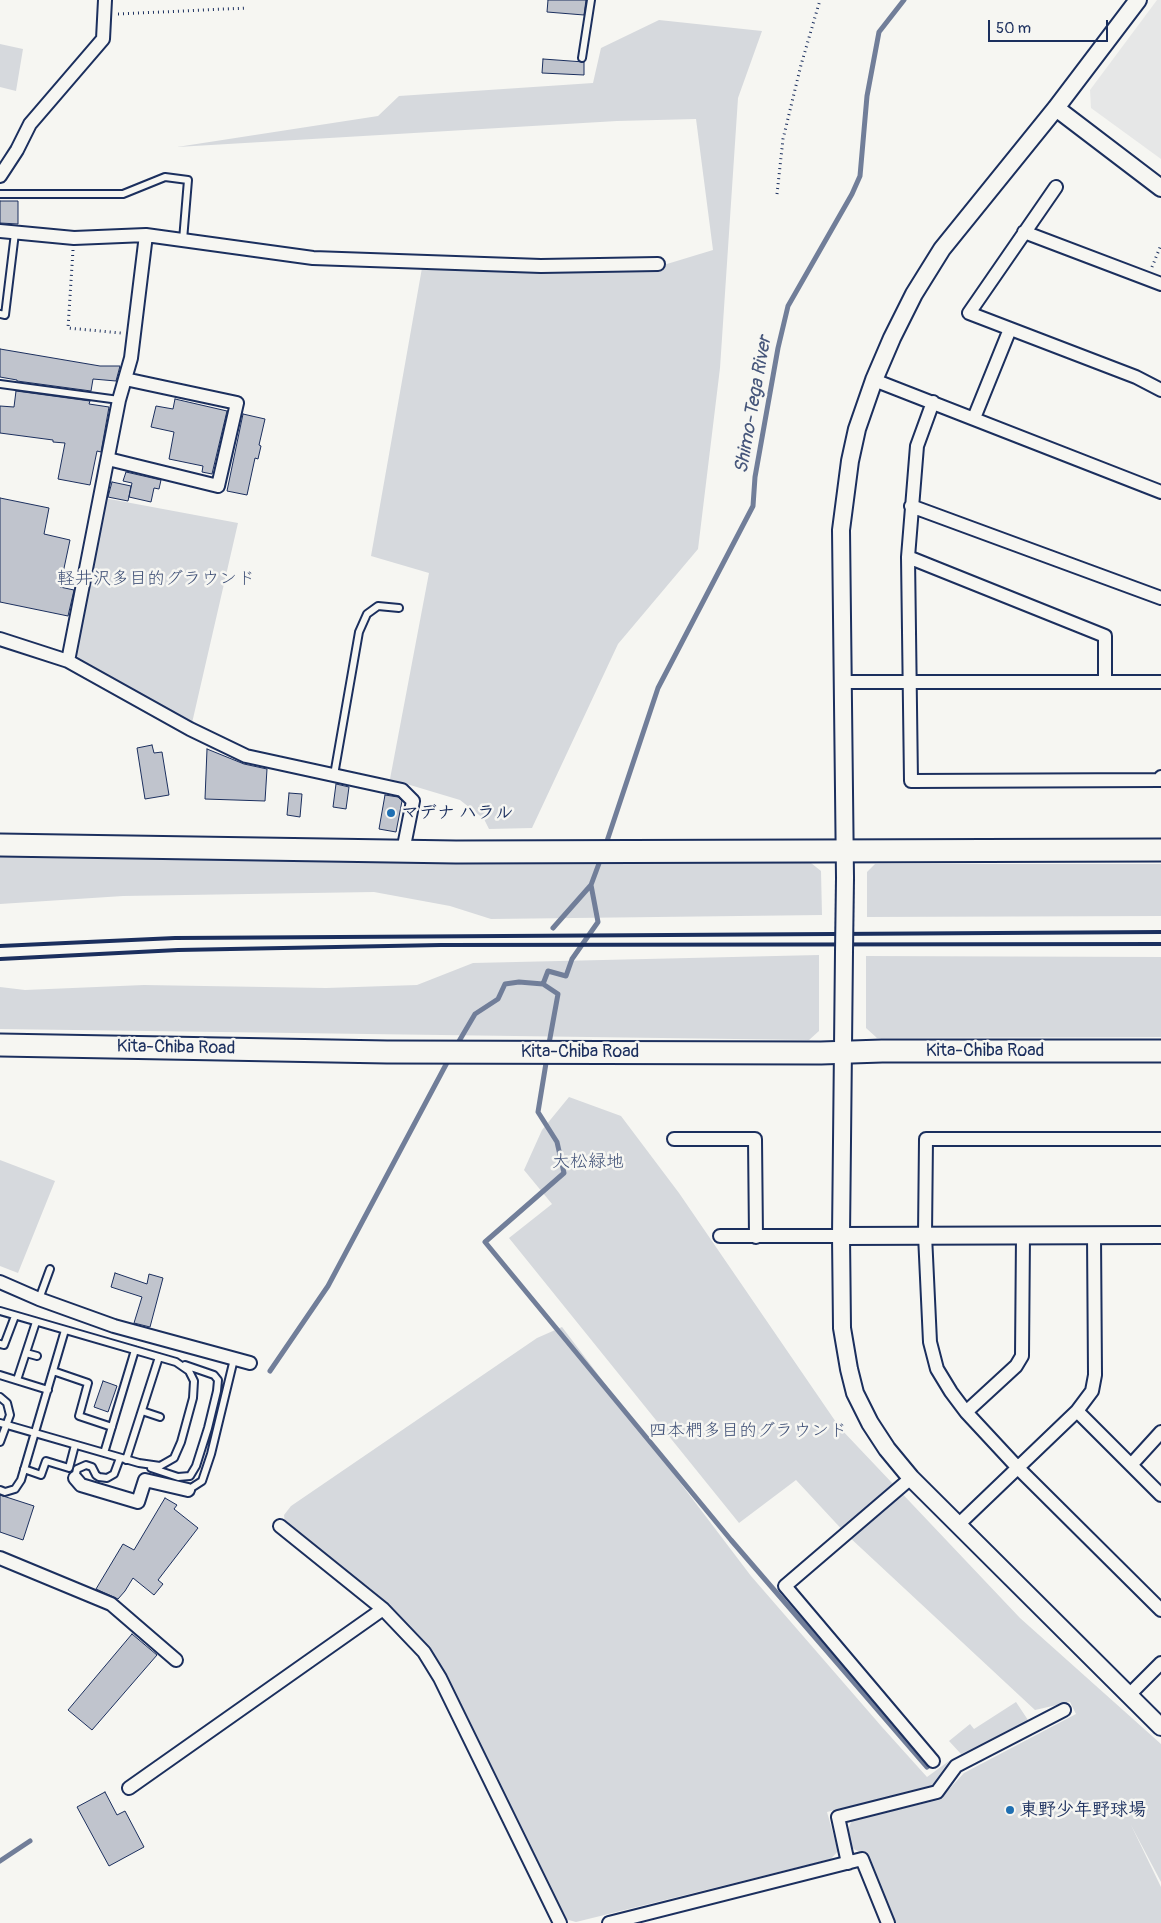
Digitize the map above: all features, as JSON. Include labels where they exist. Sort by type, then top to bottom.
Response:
[{"type":"highway","points":[[0,845],[456,852],[1161,850]]},
{"type":"highway","name":"Kita-Chiba Road","points":[[0,1045],[387,1052],[1161,1051]]},
{"type":"street","points":[[0,176],[17,150],[30,124],[103,40],[105,0]]},
{"type":"street","points":[[1138,0],[1056,108],[942,249],[914,294],[874,380],[857,429],[844,497],[841,530],[845,852],[841,1236],[842,1328],[855,1393],[887,1449],[911,1478],[1161,1727]]},
{"type":"street","points":[[1056,108],[1161,188]]},
{"type":"street","points":[[1056,187],[969,313],[1136,377],[1161,390]]},
{"type":"street","points":[[0,231],[74,238],[146,235],[313,258],[541,266],[658,264]]},
{"type":"street","points":[[1024,232],[1161,284]]},
{"type":"street","points":[[68,661],[119,400],[131,358],[146,235]]},
{"type":"street","points":[[974,418],[1010,328]]},
{"type":"street","points":[[108,459],[218,486],[237,403],[125,380]]},
{"type":"street","points":[[874,380],[1161,492]]},
{"type":"street","points":[[933,402],[917,446],[908,557],[912,781],[1160,780],[1161,777]]},
{"type":"street","points":[[911,506],[1161,598]]},
{"type":"street","points":[[908,557],[1105,636],[1105,682]]},
{"type":"street","points":[[0,639],[68,661],[190,729],[246,756],[402,790],[413,801],[403,851]]},
{"type":"street","points":[[843,682],[1161,682]]},
{"type":"street","points":[[674,1139],[756,1139],[756,1237]]},
{"type":"street","points":[[1161,1139],[926,1139],[925,1235],[930,1342],[937,1369],[950,1392],[1018,1468],[1161,1610]]},
{"type":"street","points":[[966,1412],[1016,1366],[1022,1356],[1023,1235]]},
{"type":"street","points":[[958,1525],[1078,1411],[1092,1391],[1094,1375],[1094,1235]]},
{"type":"street","points":[[720,1236],[1161,1235]]},
{"type":"street","points":[[0,1282],[39,1299],[114,1326],[250,1363]]},
{"type":"street","points":[[1078,1411],[1161,1495]]},
{"type":"street","points":[[1132,1465],[1161,1432]]},
{"type":"street","points":[[75,1478],[81,1484],[138,1502],[145,1480],[188,1490]]},
{"type":"street","points":[[911,1478],[785,1586],[933,1761]]},
{"type":"street","points":[[280,1526],[383,1609],[424,1652],[440,1678],[560,1923]]},
{"type":"street","points":[[0,1558],[110,1604],[176,1660]]},
{"type":"street","points":[[129,1788],[383,1609]]},
{"type":"street","points":[[1128,1696],[1161,1663]]},
{"type":"street","points":[[848,1862],[838,1818],[937,1792],[956,1766],[1064,1710]]},
{"type":"street","points":[[610,1923],[862,1859],[888,1923]]},
{"type":"lane","points":[[582,58],[591,0]]},
{"type":"lane","points":[[0,194],[123,194],[165,177],[188,180],[183,240]]},
{"type":"lane","points":[[0,314],[5,315],[15,233]]},
{"type":"lane","points":[[0,384],[119,400]]},
{"type":"lane","points":[[334,775],[359,632],[367,614],[378,606],[399,608]]},
{"type":"lane","points":[[39,1299],[50,1269]]},
{"type":"lane","points":[[0,1311],[159,1356],[214,1375],[218,1380],[218,1391],[208,1428],[196,1466],[190,1476],[178,1477],[138,1463],[3,1424]]},
{"type":"lane","points":[[0,1344],[4,1345],[15,1316]]},
{"type":"lane","points":[[17,1380],[36,1322]]},
{"type":"lane","points":[[0,1490],[5,1492],[14,1489],[21,1480],[65,1330]]},
{"type":"lane","points":[[104,1453],[135,1350]]},
{"type":"lane","points":[[26,1353],[37,1356]]},
{"type":"lane","points":[[75,1478],[77,1468],[81,1465],[92,1467],[99,1477],[107,1478],[114,1474],[123,1459],[142,1411],[159,1356]]},
{"type":"lane","points":[[188,1490],[202,1480],[211,1454],[234,1359]]},
{"type":"lane","points":[[138,1463],[160,1466],[174,1458],[181,1442],[193,1398],[194,1381],[189,1371],[176,1362]]},
{"type":"lane","points":[[53,1372],[88,1383],[78,1416],[112,1427]]},
{"type":"lane","points":[[0,1375],[48,1390]]},
{"type":"lane","points":[[0,1396],[7,1403],[10,1415],[3,1424],[0,1442]]},
{"type":"lane","points":[[142,1411],[160,1417]]},
{"type":"lane","points":[[24,1469],[41,1475],[46,1461],[69,1468],[76,1445]]},
{"type":"path","points":[[777,194],[783,139],[801,65],[820,0]]},
{"type":"path","points":[[105,15],[247,8]]},
{"type":"path","points":[[74,238],[68,328],[134,334]]},
{"type":"path","points":[[1147,278],[1161,245]]},
{"type":"shaded area","points":[[1157,0],[1161,0],[1161,159],[1091,108],[1090,90]]},
{"type":"green space","points":[[659,20],[762,31],[738,98],[720,368],[698,549],[618,644],[532,828],[489,829],[484,819],[460,800],[390,779],[429,573],[371,556],[422,268],[657,267],[713,250],[696,119],[617,121],[177,147],[378,116],[399,96],[593,83],[601,48]]},
{"type":"green space","points":[[0,44],[23,49],[16,91],[0,87]]},
{"type":"green space","name":"軽井沢多目的グラウンド","points":[[104,498],[238,523],[192,723],[74,661]]},
{"type":"green space","points":[[0,855],[811,863],[821,871],[822,915],[491,919],[450,906],[374,892],[123,896],[0,904]]},
{"type":"green space","points":[[875,864],[1161,864],[1161,916],[867,917],[867,872]]},
{"type":"green space","points":[[819,955],[819,1031],[809,1040],[0,1029],[0,987],[25,990],[144,985],[326,988],[417,985],[473,963]]},
{"type":"green space","points":[[866,956],[1161,957],[1161,1037],[877,1038],[866,1028]]},
{"type":"green space","points":[[569,1097],[621,1116],[679,1193],[840,1428],[1020,1618],[1161,1744],[1161,1882],[1131,1825],[1161,1887],[1161,1923],[896,1923],[867,1853],[861,1853],[852,1848],[847,1832],[852,1820],[939,1800],[964,1773],[1076,1714],[1070,1702],[1035,1710],[847,1535],[796,1480],[739,1523],[509,1238],[552,1204],[524,1170],[542,1130]]},
{"type":"green space","points":[[0,1160],[55,1181],[18,1273],[0,1266]]},
{"type":"green space","points":[[562,1327],[751,1576],[882,1727],[927,1777],[949,1761],[932,1786],[827,1812],[838,1851],[831,1859],[576,1922],[565,1919],[541,1876],[522,1831],[465,1730],[424,1644],[285,1523],[284,1515],[291,1506],[537,1338]]},
{"type":"green space","points":[[1016,1702],[1030,1723],[961,1754],[949,1741],[970,1724],[974,1729]]},
{"type":"building","points":[[548,0],[586,0],[584,15],[547,12]]},
{"type":"building","points":[[543,59],[584,62],[584,75],[542,73]]},
{"type":"building","points":[[0,201],[18,201],[18,224],[0,223]]},
{"type":"building","points":[[0,349],[100,366],[120,366],[116,381],[93,379],[91,391],[17,381],[0,377]]},
{"type":"building","points":[[16,391],[90,401],[89,404],[109,407],[101,452],[97,451],[90,485],[58,479],[65,443],[0,433],[0,406],[14,407]]},
{"type":"building","points":[[175,399],[227,411],[212,474],[202,472],[203,466],[169,459],[174,432],[151,427],[156,406],[173,409]]},
{"type":"building","points":[[243,414],[265,419],[258,459],[255,458],[247,495],[227,491]]},
{"type":"building","points":[[126,472],[161,480],[159,489],[154,488],[151,502],[129,497],[132,483],[123,481]]},
{"type":"building","points":[[112,482],[131,486],[128,501],[108,497]]},
{"type":"building","points":[[0,498],[49,508],[44,534],[70,540],[60,587],[74,590],[68,616],[0,602]]},
{"type":"building","points":[[152,745],[154,753],[162,752],[169,795],[145,799],[137,748]]},
{"type":"building","points":[[207,749],[244,764],[267,769],[265,801],[205,799]]},
{"type":"building","points":[[336,784],[349,787],[346,809],[333,807]]},
{"type":"building","points":[[289,793],[302,794],[300,817],[287,815]]},
{"type":"building","points":[[385,795],[398,797],[402,801],[396,832],[379,829]]},
{"type":"building","points":[[115,1273],[147,1284],[149,1274],[163,1278],[150,1327],[134,1323],[142,1297],[111,1287]]},
{"type":"building","points":[[103,1381],[117,1386],[108,1412],[94,1407]]},
{"type":"building","points":[[0,1495],[34,1506],[23,1540],[0,1532]]},
{"type":"building","points":[[165,1498],[177,1505],[174,1509],[198,1528],[158,1580],[163,1584],[154,1595],[133,1578],[118,1599],[96,1589],[123,1544],[134,1550]]},
{"type":"building","points":[[132,1634],[157,1655],[92,1730],[68,1710]]},
{"type":"building","points":[[105,1792],[117,1815],[125,1811],[144,1847],[109,1866],[77,1807]]},
{"type":"waterway","name":"Shimo-Tega River","points":[[605,847],[658,688],[753,506],[755,477],[778,348],[788,306],[852,194],[860,176],[867,96],[879,32],[904,0]]},
{"type":"waterway","points":[[553,928],[591,885],[601,858]]},
{"type":"waterway","points":[[543,984],[548,971],[566,976],[572,959],[598,922],[591,885]]},
{"type":"waterway","points":[[455,1048],[475,1014],[498,999],[505,984],[519,982],[543,984],[558,994],[548,1049]]},
{"type":"waterway","points":[[270,1371],[328,1286],[450,1057]]},
{"type":"waterway","points":[[547,1057],[538,1112],[557,1142],[564,1173],[485,1242],[731,1540],[927,1767]]},
{"type":"waterway","points":[[0,1861],[30,1841]]},
{"type":"railway","points":[[0,946],[175,938],[1161,932]]},
{"type":"railway","points":[[0,959],[178,950],[441,945],[1161,944]]},
{"type":"place","name":"マデナ ハラル","points":[[391,813]]},
{"type":"place","name":"東野少年野球場","points":[[1010,1810]]},
{"type":"park label","name":"大松緑地","points":[[588,1162]]},
{"type":"park label","name":"四本椚多目的グラウンド","points":[[748,1431]]}]
